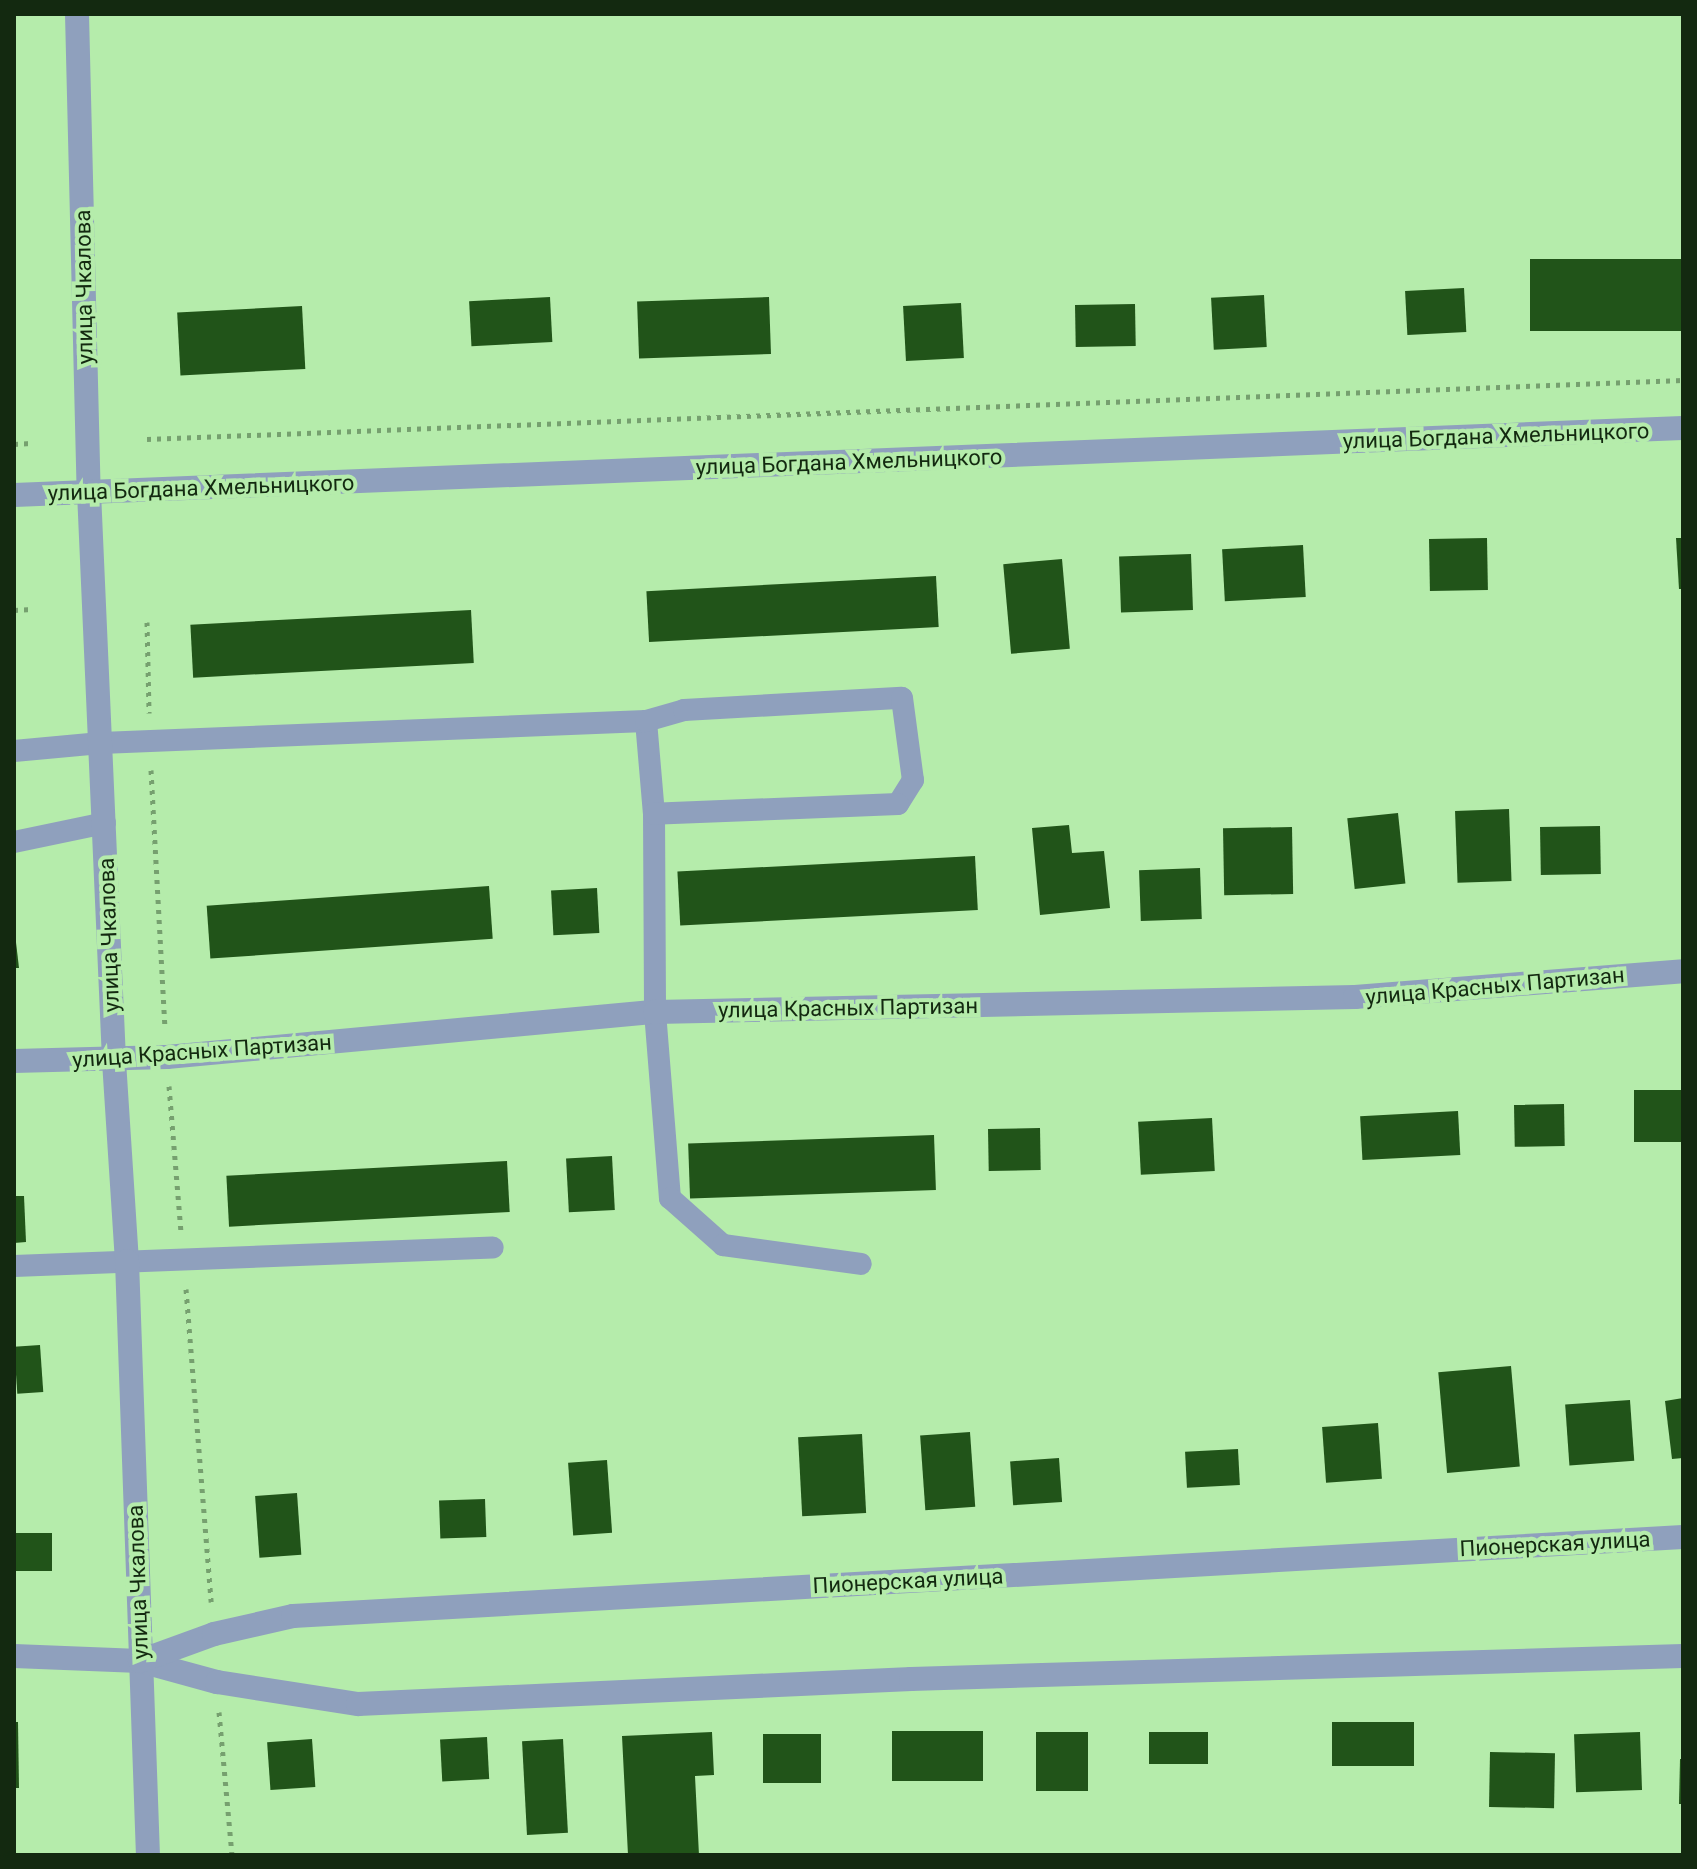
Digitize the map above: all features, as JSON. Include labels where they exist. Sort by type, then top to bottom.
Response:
[{"type":"street","name":"улица Чкалова","points":[[77,14],[89,492],[114,1061],[127,1261],[148,1855]]},
{"type":"street","name":"улица Богдана Хмельницкого","points":[[14,495],[1683,428]]},
{"type":"street","name":"улица Красных Партизан","points":[[14,1061],[114,1061],[655,1012],[1355,997],[1683,971]]},
{"type":"street","name":"Пионерская улица","points":[[140,1661],[214,1634],[293,1616],[1683,1537]]},
{"type":"street","name":"Пионерская улица","points":[[14,1656],[140,1661],[217,1682],[358,1704],[943,1678],[1683,1656]]},
{"type":"lane","points":[[14,751],[101,743],[646,721],[684,710],[902,698],[913,780],[898,804],[654,814]]},
{"type":"lane","points":[[646,721],[654,814],[655,1012],[670,1198],[723,1245],[861,1264]]},
{"type":"lane","points":[[14,842],[105,823]]},
{"type":"lane","points":[[14,1266],[493,1248]]},
{"type":"path","points":[[147,439],[1683,380]]},
{"type":"path","points":[[14,444],[31,443]]},
{"type":"path","points":[[14,610],[32,609]]},
{"type":"building","points":[[1530,259],[1683,259],[1683,331],[1530,331]]},
{"type":"building","points":[[1464,288],[1466,332],[1407,335],[1405,291]]},
{"type":"building","points":[[1264,295],[1267,347],[1214,350],[1211,298]]},
{"type":"building","points":[[550,297],[552,342],[471,346],[469,301]]},
{"type":"building","points":[[769,297],[771,354],[639,359],[637,302]]},
{"type":"building","points":[[961,303],[964,358],[906,361],[903,306]]},
{"type":"building","points":[[1135,304],[1136,346],[1076,347],[1075,305]]},
{"type":"building","points":[[302,306],[305,369],[180,375],[177,313]]},
{"type":"building","points":[[1487,538],[1488,590],[1430,591],[1429,539]]},
{"type":"building","points":[[1676,538],[1683,538],[1683,589],[1679,589]]},
{"type":"building","points":[[1303,545],[1306,597],[1225,601],[1222,549]]},
{"type":"building","points":[[1191,554],[1193,610],[1121,612],[1119,557]]},
{"type":"building","points":[[1062,559],[1070,649],[1011,654],[1003,564]]},
{"type":"building","points":[[936,576],[939,627],[649,642],[646,591]]},
{"type":"building","points":[[471,610],[474,663],[193,678],[190,625]]},
{"type":"building","points":[[1509,809],[1512,881],[1458,883],[1455,811]]},
{"type":"building","points":[[1398,813],[1405,884],[1355,889],[1347,818]]},
{"type":"building","points":[[1069,825],[1072,853],[1104,851],[1110,908],[1040,915],[1032,828]]},
{"type":"building","points":[[1600,826],[1601,874],[1541,875],[1540,827]]},
{"type":"building","points":[[1292,827],[1293,894],[1224,895],[1223,828]]},
{"type":"building","points":[[975,856],[978,910],[680,926],[677,872]]},
{"type":"building","points":[[1200,868],[1202,919],[1141,921],[1139,870]]},
{"type":"building","points":[[489,886],[493,939],[210,959],[207,906]]},
{"type":"building","points":[[597,888],[599,933],[553,935],[551,890]]},
{"type":"building","points":[[14,925],[19,968],[14,968]]},
{"type":"building","points":[[1634,1090],[1683,1090],[1683,1142],[1634,1142]]},
{"type":"building","points":[[1564,1104],[1565,1146],[1515,1147],[1514,1105]]},
{"type":"building","points":[[1458,1111],[1460,1155],[1362,1160],[1360,1116]]},
{"type":"building","points":[[1212,1118],[1215,1171],[1141,1175],[1138,1122]]},
{"type":"building","points":[[1040,1128],[1041,1170],[989,1171],[988,1129]]},
{"type":"building","points":[[934,1135],[936,1190],[690,1199],[688,1144]]},
{"type":"building","points":[[612,1156],[615,1210],[569,1212],[566,1158]]},
{"type":"building","points":[[507,1161],[510,1212],[229,1227],[226,1176]]},
{"type":"building","points":[[14,1196],[24,1196],[26,1242],[14,1243]]},
{"type":"building","points":[[40,1345],[43,1392],[17,1394],[14,1347]]},
{"type":"building","points":[[1511,1366],[1520,1467],[1447,1473],[1438,1372]]},
{"type":"building","points":[[1683,1398],[1683,1458],[1672,1459],[1665,1401]]},
{"type":"building","points":[[1630,1400],[1634,1461],[1569,1465],[1565,1405]]},
{"type":"building","points":[[1378,1423],[1382,1479],[1326,1483],[1322,1427]]},
{"type":"building","points":[[970,1432],[975,1507],[925,1510],[920,1435]]},
{"type":"building","points":[[862,1434],[866,1513],[802,1516],[798,1437]]},
{"type":"building","points":[[1238,1449],[1240,1485],[1187,1488],[1185,1452]]},
{"type":"building","points":[[1059,1458],[1062,1502],[1013,1505],[1010,1461]]},
{"type":"building","points":[[607,1460],[612,1533],[573,1536],[568,1463]]},
{"type":"building","points":[[297,1493],[301,1555],[259,1558],[255,1496]]},
{"type":"building","points":[[485,1499],[486,1537],[440,1539],[439,1501]]},
{"type":"building","points":[[14,1533],[52,1533],[52,1571],[14,1571]]},
{"type":"building","points":[[14,1722],[18,1722],[19,1788],[14,1788]]},
{"type":"building","points":[[1332,1722],[1414,1722],[1414,1766],[1332,1766]]},
{"type":"building","points":[[892,1731],[983,1731],[983,1781],[892,1781]]},
{"type":"building","points":[[712,1732],[714,1775],[695,1776],[699,1855],[628,1855],[622,1736]]},
{"type":"building","points":[[1036,1732],[1088,1732],[1088,1791],[1036,1791]]},
{"type":"building","points":[[1149,1732],[1208,1732],[1208,1764],[1149,1764]]},
{"type":"building","points":[[1640,1732],[1642,1790],[1576,1792],[1574,1734]]},
{"type":"building","points":[[763,1734],[821,1734],[821,1783],[763,1783]]},
{"type":"building","points":[[487,1737],[489,1779],[442,1781],[440,1739]]},
{"type":"building","points":[[312,1739],[315,1787],[270,1790],[267,1742]]},
{"type":"building","points":[[563,1739],[568,1833],[527,1835],[522,1741]]},
{"type":"building","points":[[1490,1752],[1555,1753],[1554,1808],[1489,1807]]},
{"type":"building","points":[[1680,1759],[1683,1759],[1683,1804],[1679,1804]]}]
